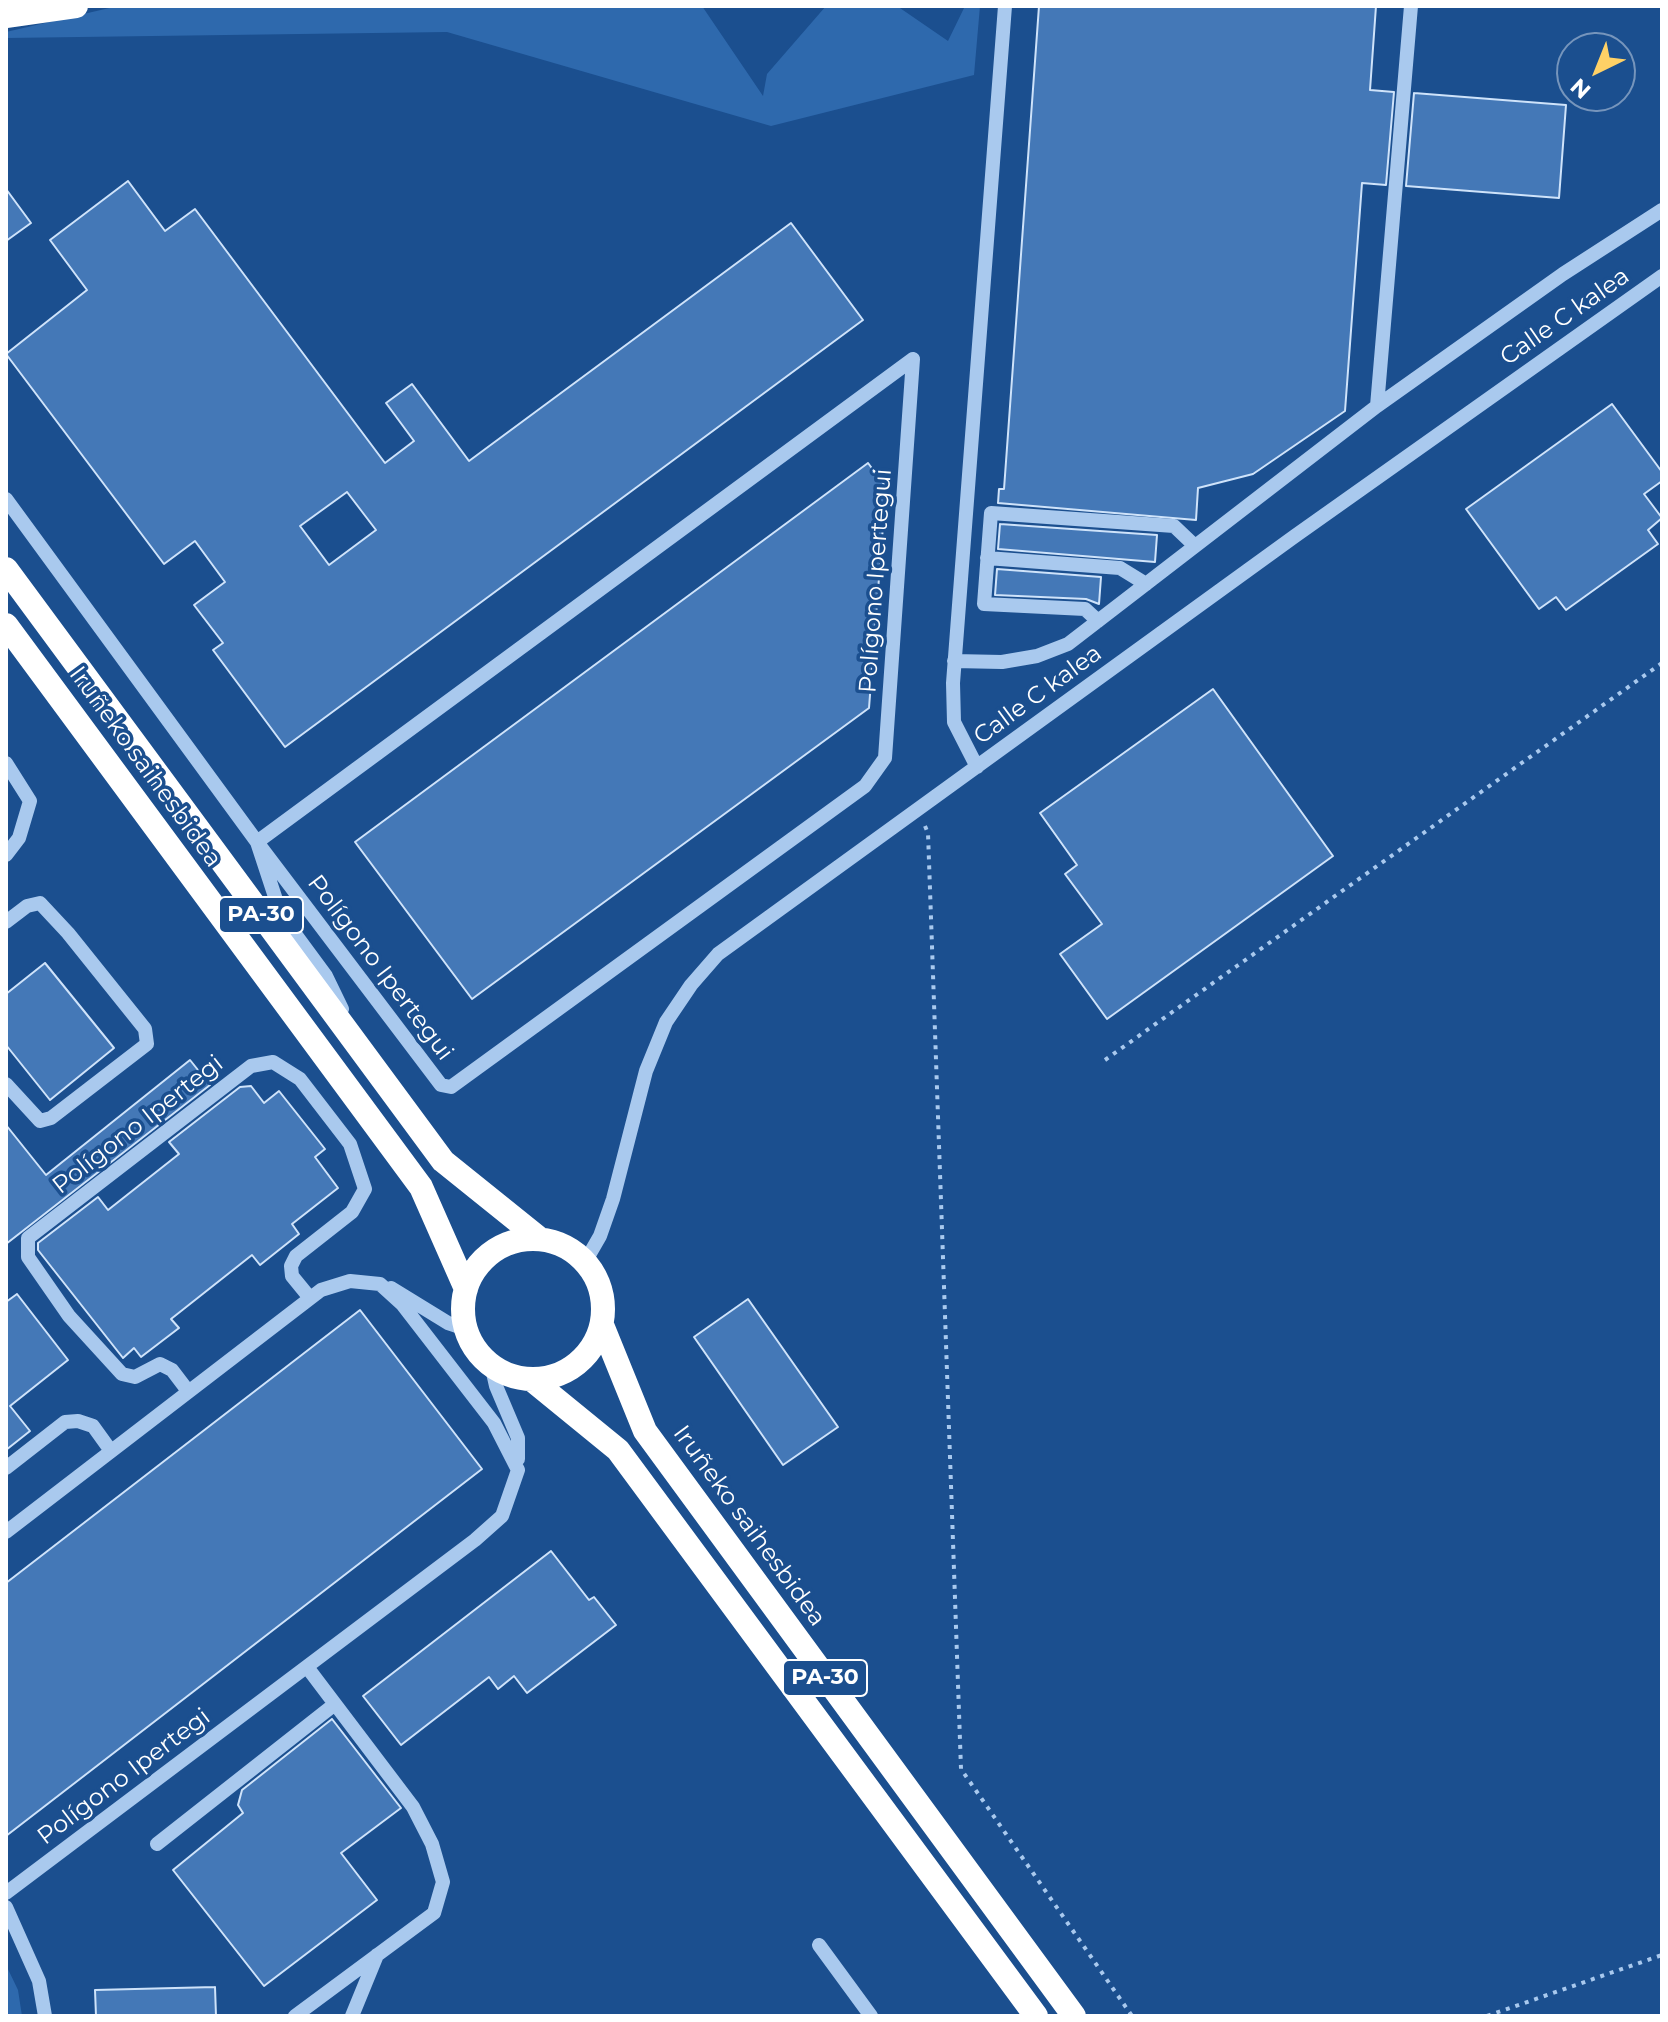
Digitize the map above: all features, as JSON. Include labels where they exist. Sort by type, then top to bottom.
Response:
[{"type":"highway","points":[[6,16],[76,6]]},
{"type":"highway","name":"Iruñeko saihesbidea","points":[[6,569],[443,1161],[540,1239]]},
{"type":"highway","name":"Iruñeko saihesbidea","points":[[9,632],[421,1187],[466,1289]]},
{"type":"highway","points":[[466,1289],[476,1268],[494,1251],[516,1241],[540,1239]]},
{"type":"highway","name":"PA-30","points":[[540,1239],[572,1250],[598,1280],[604,1302],[602,1325]]},
{"type":"highway","name":"PA-30","points":[[466,1289],[466,1329]]},
{"type":"highway","points":[[531,1379],[555,1376],[576,1365],[592,1347],[602,1325]]},
{"type":"highway","name":"Iruñeko saihesbidea","points":[[602,1325],[645,1431],[1074,2016]]},
{"type":"highway","points":[[466,1329],[476,1349],[491,1364]]},
{"type":"highway","name":"PA-30","points":[[491,1364],[510,1375],[531,1379],[618,1450],[1036,2016]]},
{"type":"street","points":[[977,767],[954,722],[954,661],[1005,6]]},
{"type":"street","points":[[1377,406],[1411,6]]},
{"type":"street","points":[[954,661],[1002,662],[1037,656],[1068,644],[1377,406],[1563,274],[1626,237],[1662,210]]},
{"type":"street","name":"Calle C kalea","points":[[585,1262],[600,1236],[613,1199],[646,1071],[666,1022],[691,985],[718,954],[758,922],[1662,276]]},
{"type":"street","name":"Polígono Ipertegui","points":[[913,359],[885,758],[865,786],[451,1087],[441,1085],[257,842],[784,454],[913,359]]},
{"type":"street","name":"Iruñeko saihesbidea","points":[[6,499],[257,842],[281,915],[326,976],[362,1053]]},
{"type":"street","points":[[1098,621],[1085,609],[984,604],[991,513],[1174,526],[1195,546]]},
{"type":"street","points":[[987,558],[1120,568],[1146,584]]},
{"type":"street","points":[[6,763],[30,801],[19,838],[6,853]]},
{"type":"street","points":[[6,922],[27,906],[40,903],[145,1029],[147,1044],[51,1118],[40,1121],[6,1084]]},
{"type":"street","name":"Polígono Ipertegi","points":[[188,1391],[172,1370],[160,1364],[135,1377],[122,1374],[69,1316],[28,1257],[28,1238],[251,1066],[273,1062],[300,1079],[350,1144],[365,1189],[352,1212],[296,1256],[291,1266],[292,1276],[310,1298]]},
{"type":"street","points":[[6,1532],[321,1290],[350,1281],[380,1284],[396,1289],[448,1323],[466,1329]]},
{"type":"street","points":[[380,1284],[402,1304],[494,1423],[518,1470]]},
{"type":"street","name":"Polígono Ipertegi","points":[[6,1893],[475,1540],[502,1516],[518,1470],[518,1438],[491,1364]]},
{"type":"street","points":[[6,1468],[65,1422],[78,1421],[93,1426],[111,1451]]},
{"type":"street","points":[[295,2016],[434,1913],[443,1882],[432,1844],[413,1807],[307,1667]]},
{"type":"street","points":[[157,1844],[335,1704]]},
{"type":"street","points":[[6,1907],[39,1981],[45,2016]]},
{"type":"street","points":[[819,1945],[871,2016]]},
{"type":"street","points":[[352,2016],[377,1955]]},
{"type":"path","points":[[1105,1060],[1662,663]]},
{"type":"path","points":[[917,811],[928,833],[961,1769],[1132,2016]]},
{"type":"path","points":[[1487,2016],[1662,1955]]},
{"type":"shaded area","points":[[118,6],[702,6],[763,96],[767,74],[826,6],[897,6],[948,41],[965,6],[980,6],[974,75],[771,126],[447,32],[6,38],[6,32]]},
{"type":"shaded area","points":[[6,1965],[18,1990],[22,2016],[6,2016]]},
{"type":"building","points":[[1039,6],[1376,6],[1370,90],[1394,92],[1386,185],[1362,183],[1345,411],[1253,474],[1198,488],[1196,520],[998,503],[999,489],[1004,489]]},
{"type":"building","points":[[1414,93],[1556,104],[1556,112],[1565,112],[1559,198],[1406,186]]},
{"type":"building","points":[[128,181],[165,231],[195,209],[385,463],[414,441],[386,403],[412,384],[469,461],[791,223],[863,320],[285,747],[213,650],[223,643],[194,605],[225,582],[195,541],[164,564],[6,354],[87,290],[50,240]],"holes":[[[347,492],[376,530],[329,565],[300,526]]]},
{"type":"building","points":[[6,189],[31,223],[6,241]]},
{"type":"building","points":[[1612,404],[1662,472],[1662,481],[1644,494],[1662,518],[1648,530],[1658,544],[1566,610],[1556,597],[1539,609],[1466,509]]},
{"type":"building","points":[[868,463],[886,487],[869,708],[472,999],[355,842]]},
{"type":"building","points":[[1000,524],[1157,535],[1155,562],[998,549]]},
{"type":"building","points":[[997,569],[1101,577],[1099,604],[1086,599],[995,595]]},
{"type":"building","points":[[1213,689],[1333,856],[1107,1019],[1060,954],[1102,924],[1065,874],[1077,865],[1040,813]]},
{"type":"building","points":[[45,963],[114,1048],[50,1100],[6,1045],[6,994]]},
{"type":"building","points":[[190,1060],[210,1085],[6,1244],[6,1125],[46,1175]]},
{"type":"building","points":[[251,1086],[264,1103],[279,1091],[325,1149],[315,1157],[338,1188],[292,1224],[299,1234],[260,1265],[252,1255],[171,1319],[179,1328],[141,1357],[134,1348],[123,1358],[38,1250],[38,1243],[98,1197],[108,1210],[179,1154],[169,1142],[240,1087]]},
{"type":"building","points":[[17,1294],[68,1360],[10,1406],[30,1431],[6,1450],[6,1302]]},
{"type":"building","points":[[748,1299],[838,1427],[783,1465],[694,1337]]},
{"type":"building","points":[[360,1310],[482,1469],[6,1836],[6,1583]]},
{"type":"building","points":[[551,1551],[589,1600],[594,1597],[616,1625],[527,1693],[514,1676],[498,1689],[489,1677],[401,1745],[363,1696]]},
{"type":"building","points":[[332,1719],[401,1808],[341,1853],[377,1900],[264,1986],[173,1870],[243,1813],[238,1805],[242,1790]]},
{"type":"building","points":[[215,1987],[216,2016],[96,2016],[95,1990]]}]
